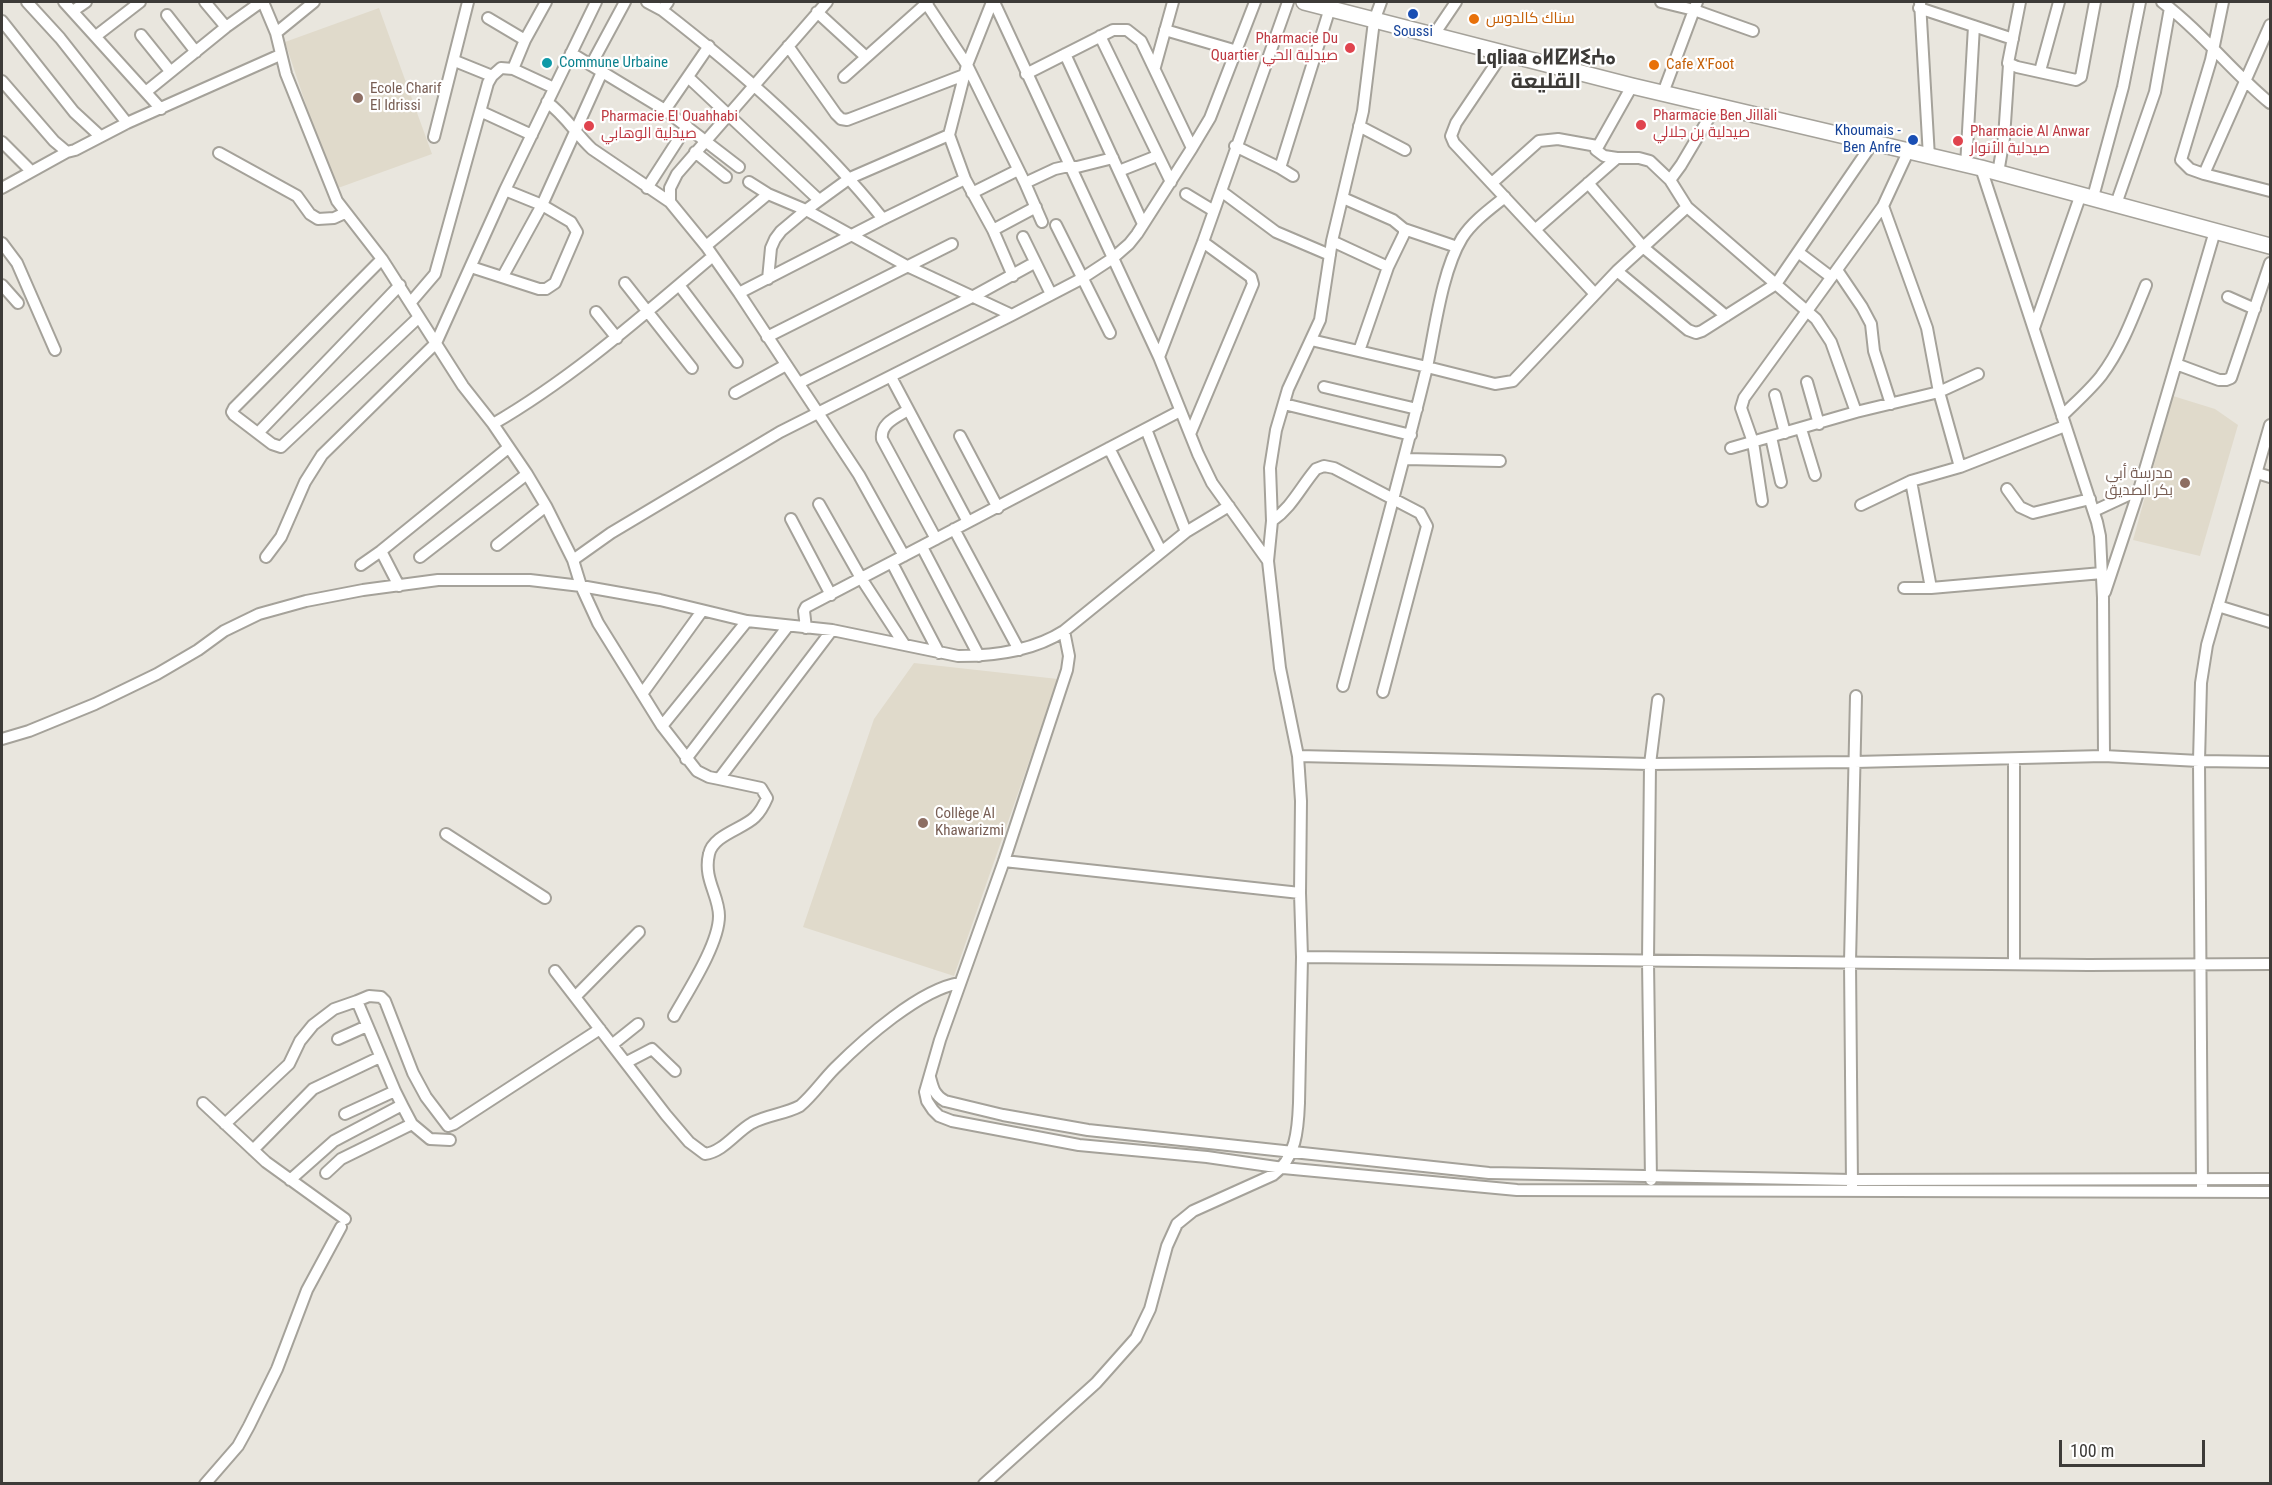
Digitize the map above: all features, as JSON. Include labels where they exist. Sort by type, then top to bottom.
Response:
[{"type":"main road","points":[[1304,2],[1632,86],[1998,173],[2271,246]]},
{"type":"street","points":[[27,2],[60,38],[127,123]]},
{"type":"street","points":[[64,2],[161,109]]},
{"type":"street","points":[[73,11],[86,2]]},
{"type":"street","points":[[96,36],[140,2]]},
{"type":"street","points":[[205,2],[226,27]]},
{"type":"street","points":[[147,91],[226,27],[262,2],[276,33],[280,55],[325,175],[345,213],[382,259],[463,386],[493,424],[527,474],[573,560],[581,586],[598,623],[662,726],[697,771],[709,777],[761,788],[767,798],[754,819],[721,838],[711,847],[708,855],[709,879],[720,918],[710,951],[675,1016]]},
{"type":"street","points":[[276,33],[314,2]]},
{"type":"street","points":[[434,137],[468,2]]},
{"type":"street","points":[[266,557],[281,537],[305,482],[322,455],[436,343],[505,190],[596,2]]},
{"type":"street","points":[[591,65],[625,2]]},
{"type":"street","points":[[647,2],[665,6],[755,86],[850,178],[883,219]]},
{"type":"street","points":[[844,76],[927,2],[966,70],[1025,183],[1042,222]]},
{"type":"street","points":[[993,2],[966,70],[949,135],[965,179],[993,230],[1013,276]]},
{"type":"street","points":[[993,2],[1159,357],[1212,483],[1268,561]]},
{"type":"street","points":[[1155,67],[1173,2]]},
{"type":"street","points":[[573,560],[611,533],[728,461],[1081,279],[1113,258],[1129,244],[1143,224],[1210,118],[1255,2]]},
{"type":"street","points":[[1159,357],[1203,242],[1235,146],[1288,2]]},
{"type":"street","points":[[984,1484],[1096,1383],[1136,1338],[1150,1309],[1167,1246],[1177,1224],[1193,1210],[1262,1182],[1283,1168],[1292,1153],[1298,1126],[1302,957],[1301,801],[1298,756],[1280,668],[1268,561],[1272,521],[1270,468],[1276,430],[1293,375],[1320,320],[1332,241],[1359,126],[1374,21],[1381,2]]},
{"type":"street","points":[[1433,36],[1456,2]]},
{"type":"street","points":[[1661,2],[1696,6],[1753,31]]},
{"type":"street","points":[[1998,173],[2004,138],[2008,61],[2020,2]]},
{"type":"street","points":[[2040,71],[2059,2]]},
{"type":"street","points":[[2009,64],[2079,79],[2095,2]]},
{"type":"street","points":[[2034,328],[2087,196],[2123,87],[2140,2]]},
{"type":"street","points":[[2223,2],[2213,51],[2181,160],[2190,169],[2204,174],[2271,191]]},
{"type":"street","points":[[513,69],[542,3]]},
{"type":"street","points":[[670,202],[670,188],[673,181],[695,152],[755,86],[822,5],[865,56]]},
{"type":"street","points":[[1929,157],[1919,5],[1974,27],[2013,39]]},
{"type":"street","points":[[2166,5],[2194,28],[2244,82],[2271,103]]},
{"type":"street","points":[[2116,204],[2155,92],[2166,5]]},
{"type":"street","points":[[1663,93],[1696,6]]},
{"type":"street","points":[[1280,168],[1330,8]]},
{"type":"street","points":[[167,15],[196,52]]},
{"type":"street","points":[[488,18],[525,40]]},
{"type":"street","points":[[2,21],[74,111],[100,136]]},
{"type":"street","points":[[2204,174],[2271,25]]},
{"type":"street","points":[[1974,27],[1973,167],[2034,328],[2094,511],[2100,536],[2103,598],[2104,756]]},
{"type":"street","points":[[1026,74],[1100,36],[1120,29],[1134,33],[1155,67],[1192,148]]},
{"type":"street","points":[[1165,30],[1237,51]]},
{"type":"street","points":[[141,35],[170,71]]},
{"type":"street","points":[[1100,36],[1171,182]]},
{"type":"street","points":[[665,110],[709,46]]},
{"type":"street","points":[[788,46],[836,114],[846,120],[966,70]]},
{"type":"street","points":[[571,53],[665,110],[739,167]]},
{"type":"street","points":[[1503,53],[1456,123],[1451,136],[1454,143],[1594,294]]},
{"type":"street","points":[[1065,54],[1143,224]]},
{"type":"street","points":[[2,188],[30,171],[127,123],[280,55]]},
{"type":"street","points":[[454,61],[492,76]]},
{"type":"street","points":[[411,302],[435,273],[492,76],[501,68],[513,69],[554,88]]},
{"type":"street","points":[[504,276],[542,205],[602,72]]},
{"type":"street","points":[[688,77],[819,200]]},
{"type":"street","points":[[2,81],[54,141],[67,152]]},
{"type":"street","points":[[1632,86],[1596,150],[1599,154],[1617,158],[1639,158],[1650,161],[1670,180],[1687,207],[1816,319],[1831,342],[1856,412]]},
{"type":"street","points":[[548,102],[569,121],[574,130],[592,149],[670,202],[706,246],[740,293],[859,475],[904,556]]},
{"type":"street","points":[[1670,180],[1682,165],[1716,106]]},
{"type":"street","points":[[482,112],[531,135]]},
{"type":"street","points":[[647,188],[687,126]]},
{"type":"street","points":[[1359,126],[1405,150]]},
{"type":"street","points":[[768,279],[771,248],[775,239],[806,210],[850,178],[949,135]]},
{"type":"street","points":[[1492,183],[1539,141],[1558,139],[1597,146]]},
{"type":"street","points":[[2,142],[30,171]]},
{"type":"street","points":[[1617,271],[1688,330],[1696,333],[1702,331],[1776,284],[1872,144]]},
{"type":"street","points":[[1235,146],[1293,176]]},
{"type":"street","points":[[695,152],[726,177]]},
{"type":"street","points":[[1762,501],[1753,442],[1741,408],[1743,398],[1883,206],[1908,152]]},
{"type":"street","points":[[219,153],[297,196],[310,214],[318,219],[334,218],[345,213]]},
{"type":"street","points":[[1119,171],[1157,156]]},
{"type":"street","points":[[1025,183],[1055,169],[1077,167],[1113,158]]},
{"type":"street","points":[[1536,229],[1617,158]]},
{"type":"street","points":[[972,193],[1018,170]]},
{"type":"street","points":[[740,293],[965,179]]},
{"type":"street","points":[[749,183],[768,194],[806,210],[907,266],[1012,315]]},
{"type":"street","points":[[1588,183],[1644,248],[1726,316]]},
{"type":"street","points":[[471,267],[539,289],[546,289],[555,283],[577,232],[571,222],[542,205],[505,190]]},
{"type":"street","points":[[1221,191],[1276,232],[1330,255]]},
{"type":"street","points":[[706,246],[768,194]]},
{"type":"street","points":[[1186,195],[1214,211]]},
{"type":"street","points":[[1343,686],[1405,459],[1448,271],[1457,247],[1470,227],[1505,197]]},
{"type":"street","points":[[1343,198],[1393,220],[1404,229],[1457,247]]},
{"type":"street","points":[[1883,206],[1927,328],[1940,392],[1960,467]]},
{"type":"street","points":[[993,230],[1036,207]]},
{"type":"street","points":[[1311,340],[1495,384],[1513,381],[1617,271],[1687,207]]},
{"type":"street","points":[[1056,225],[1110,333]]},
{"type":"street","points":[[1359,351],[1388,267],[1404,234],[1404,229]]},
{"type":"street","points":[[2103,598],[2139,490],[2215,231]]},
{"type":"street","points":[[1023,237],[1051,294]]},
{"type":"street","points":[[1332,241],[1388,267]]},
{"type":"street","points":[[1190,434],[1253,284],[1251,277],[1203,242]]},
{"type":"street","points":[[2,243],[16,263],[55,350]]},
{"type":"street","points":[[767,337],[952,244]]},
{"type":"street","points":[[1798,252],[1834,273],[1862,307],[1871,324],[1874,351],[1891,404]]},
{"type":"street","points":[[493,424],[550,389],[617,338],[713,256]]},
{"type":"street","points":[[382,259],[232,412],[277,447],[288,442],[419,317]]},
{"type":"street","points":[[800,383],[1013,276],[1034,263]]},
{"type":"street","points":[[2176,364],[2219,380],[2231,378],[2271,263]]},
{"type":"street","points":[[625,283],[692,368]]},
{"type":"street","points":[[2,285],[18,303]]},
{"type":"street","points":[[258,433],[400,285]]},
{"type":"street","points":[[679,285],[737,362]]},
{"type":"street","points":[[1861,505],[1911,482],[1960,467],[2064,421],[2115,355],[2127,333],[2146,285]]},
{"type":"street","points":[[2228,297],[2254,309]]},
{"type":"street","points":[[596,312],[617,338]]},
{"type":"street","points":[[735,393],[786,364]]},
{"type":"street","points":[[1731,448],[1856,412],[1940,392],[1978,374]]},
{"type":"street","points":[[891,376],[968,522]]},
{"type":"street","points":[[1807,382],[1819,424]]},
{"type":"street","points":[[1324,387],[1417,409]]},
{"type":"street","points":[[1775,395],[1785,433]]},
{"type":"street","points":[[1284,404],[1411,435]]},
{"type":"street","points":[[908,410],[882,429],[882,439],[936,539]]},
{"type":"street","points":[[806,628],[804,611],[806,607],[1180,411]]},
{"type":"street","points":[[2202,1192],[2199,761],[2201,683],[2207,645],[2271,425]]},
{"type":"street","points":[[1146,429],[1186,531]]},
{"type":"street","points":[[1802,429],[1815,475]]},
{"type":"street","points":[[960,436],[998,508]]},
{"type":"street","points":[[1771,437],[1781,482]]},
{"type":"street","points":[[361,565],[508,448]]},
{"type":"street","points":[[1109,448],[1161,551]]},
{"type":"street","points":[[1405,459],[1500,461]]},
{"type":"street","points":[[1272,521],[1284,513],[1316,469],[1324,466],[1334,468],[1420,513],[1426,526],[1383,692]]},
{"type":"street","points":[[2257,473],[2271,477]]},
{"type":"street","points":[[420,557],[527,474]]},
{"type":"street","points":[[1911,482],[1931,588]]},
{"type":"street","points":[[2007,489],[2020,507],[2033,513],[2090,499]]},
{"type":"street","points":[[2094,511],[2139,490]]},
{"type":"street","points":[[819,504],[861,578],[903,644]]},
{"type":"street","points":[[497,545],[546,506]]},
{"type":"street","points":[[2,739],[29,731],[95,704],[157,674],[198,650],[224,631],[259,614],[306,601],[363,590],[438,580],[518,580],[581,586],[660,600],[747,621],[832,630],[939,653],[979,656],[1019,651],[1049,640],[1064,631],[1186,531],[1228,506]]},
{"type":"street","points":[[790,519],[831,594]]},
{"type":"street","points":[[954,529],[1019,651]]},
{"type":"street","points":[[922,547],[979,656]]},
{"type":"street","points":[[381,551],[399,586]]},
{"type":"street","points":[[892,563],[939,653]]},
{"type":"street","points":[[1904,588],[1931,588],[2102,573]]},
{"type":"street","points":[[2218,606],[2271,622]]},
{"type":"street","points":[[642,694],[702,611]]},
{"type":"street","points":[[662,726],[747,621]]},
{"type":"street","points":[[686,759],[788,626]]},
{"type":"street","points":[[719,779],[832,630]]},
{"type":"street","points":[[1064,631],[1069,656],[1067,670],[1004,861],[929,1075],[925,1092],[927,1101],[939,1116],[952,1121],[1079,1145],[1208,1157],[1283,1168],[1517,1190],[2271,1179]]},
{"type":"street","points":[[1852,1186],[1850,962],[1856,696]]},
{"type":"street","points":[[1651,1189],[1648,961],[1650,764],[1658,700]]},
{"type":"street","points":[[1298,756],[1650,764],[2104,756],[2271,762]]},
{"type":"street","points":[[2013,964],[2014,759]]},
{"type":"street","points":[[446,834],[545,898]]},
{"type":"street","points":[[1004,861],[1300,892]]},
{"type":"street","points":[[575,997],[639,932]]},
{"type":"street","points":[[1302,957],[2013,964],[2271,964]]},
{"type":"street","points":[[555,971],[689,1142],[705,1154],[711,1154],[752,1123],[790,1112],[801,1106],[858,1046],[895,1017],[930,993],[945,986],[960,983]]},
{"type":"street","points":[[225,1124],[289,1064],[300,1041],[313,1025],[334,1010],[373,996],[381,997],[385,1001],[413,1073],[426,1097],[448,1126],[600,1029]]},
{"type":"street","points":[[357,1001],[395,1091],[412,1124],[430,1139],[450,1140]]},
{"type":"street","points":[[613,1044],[638,1024]]},
{"type":"street","points":[[338,1039],[367,1026]]},
{"type":"street","points":[[627,1062],[652,1049],[675,1071]]},
{"type":"street","points":[[253,1150],[313,1089],[380,1057]]},
{"type":"street","points":[[929,1075],[937,1097],[945,1101],[994,1113],[1088,1130],[1489,1173],[1651,1175],[1852,1186],[2271,1192]]},
{"type":"street","points":[[345,1114],[395,1091]]},
{"type":"street","points":[[203,1103],[266,1162],[343,1223],[307,1290],[277,1369],[249,1426],[238,1446],[205,1484]]},
{"type":"street","points":[[291,1180],[334,1142],[361,1125],[402,1105]]},
{"type":"street","points":[[326,1173],[341,1159],[412,1124]]},
{"type":"shaded area","name":"Ecole Charif El Idrissi","points":[[379,8],[432,154],[338,188],[328,171],[285,42]]},
{"type":"shaded area","name":"مدرسة أبي بكر الصديق","points":[[2173,396],[2215,409],[2238,425],[2200,556],[2133,540]]},
{"type":"shaded area","name":"Collège Al Khawarizmi","points":[[914,663],[1058,679],[954,976],[803,927],[874,719]]},
{"type":"place","name":"Soussi","points":[[1413,14]]},
{"type":"place","name":"سناك كالدوس","points":[[1474,19]]},
{"type":"place","name":"Pharmacie Du Quartier صيدلية الحي","points":[[1350,48]]},
{"type":"place","name":"Commune Urbaine","points":[[547,63]]},
{"type":"place","name":"Cafe X'Foot","points":[[1654,65]]},
{"type":"place","name":"Ecole Charif El Idrissi","points":[[358,98]]},
{"type":"place","name":"Pharmacie Ben Jillali صيدلية بن جلالي","points":[[1641,125]]},
{"type":"place","name":"Pharmacie El Ouahhabi صيدلية الوهابي","points":[[589,126]]},
{"type":"place","name":"Khoumais - Ben Anfre","points":[[1913,140]]},
{"type":"place","name":"Pharmacie Al Anwar صيدلية الأنوار","points":[[1958,141]]},
{"type":"place","name":"مدرسة أبي بكر الصديق","points":[[2185,483]]},
{"type":"place","name":"Collège Al Khawarizmi","points":[[923,823]]},
{"type":"district","name":"Lqliaa ⴰⵍⵇⵍⵉⵄⴰ القليعة","points":[[1546,71]]}]
